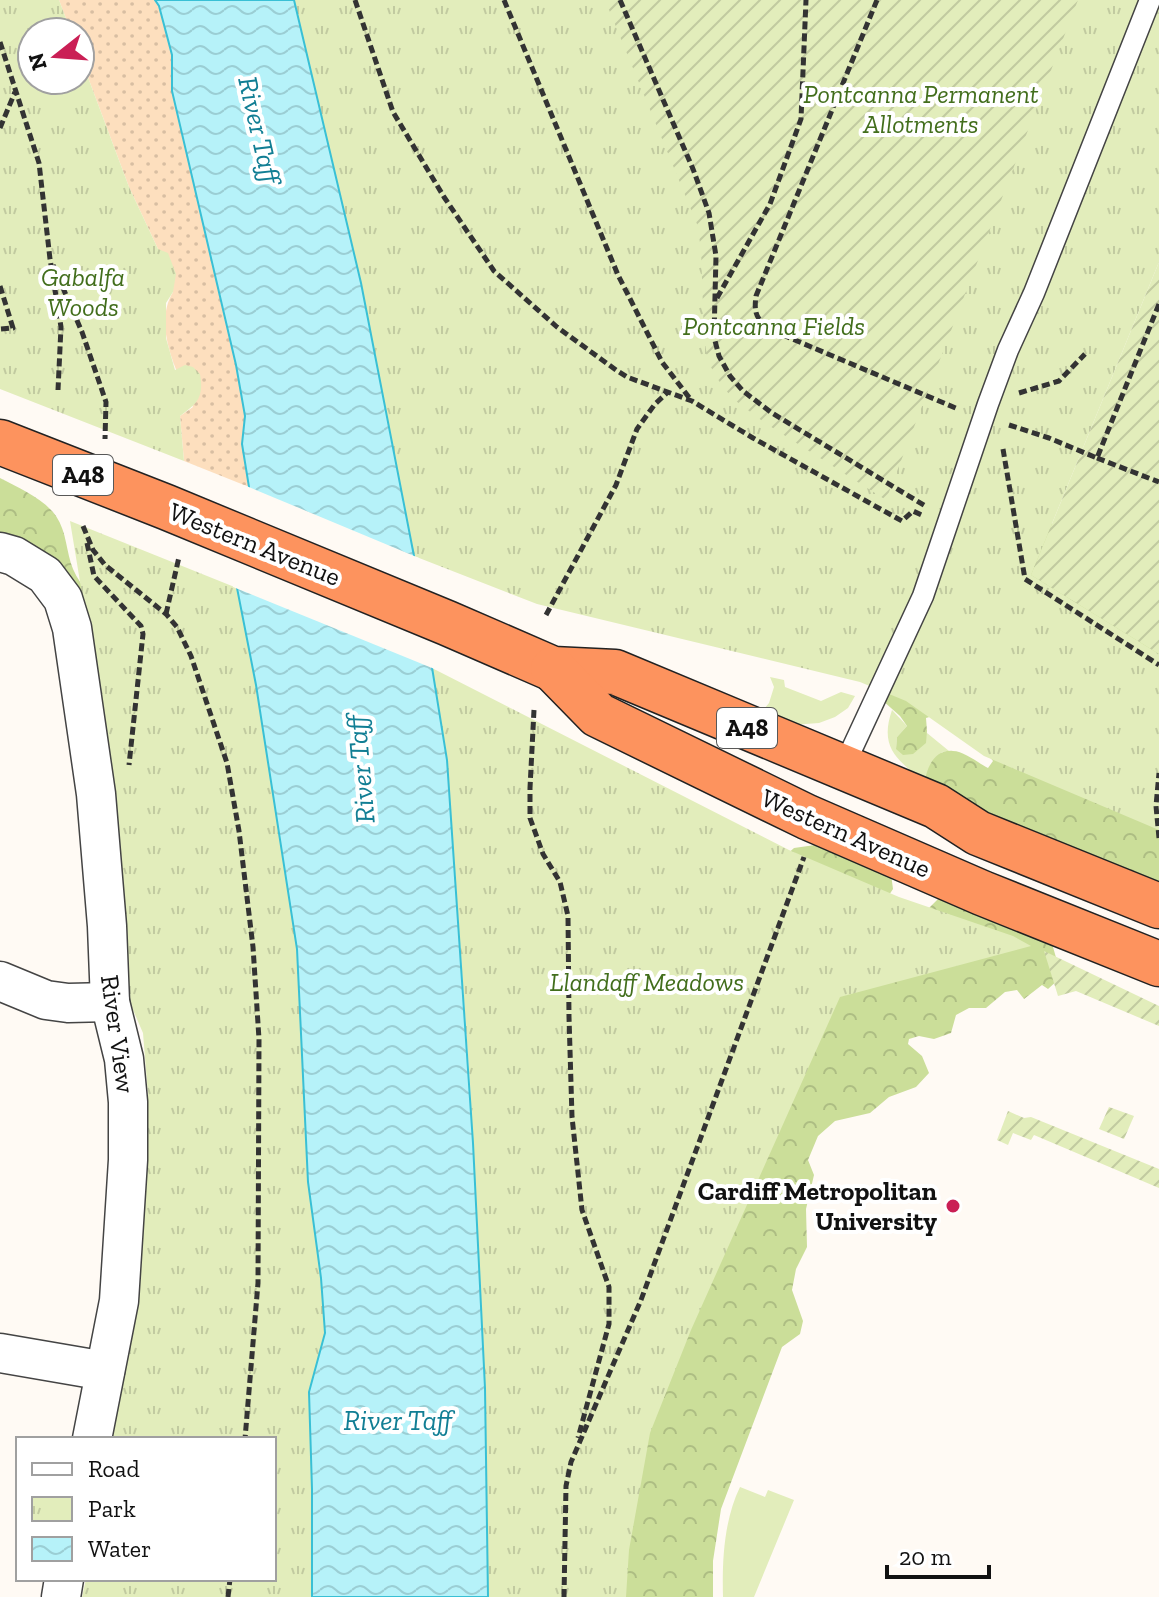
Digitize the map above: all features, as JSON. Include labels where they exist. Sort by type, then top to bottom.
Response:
[{"type":"highway","name":"Western Avenue","points":[[0,442],[166,507],[553,669],[615,672],[936,806],[978,833],[1159,906]]},
{"type":"highway","name":"Western Avenue","points":[[553,669],[598,715],[765,797],[967,887],[1159,964]]},
{"type":"street","name":"River View","points":[[0,552],[14,556],[45,575],[63,599],[72,628],[96,794],[110,1002],[124,1059],[128,1160],[119,1301],[92,1437]]},
{"type":"street","points":[[0,981],[46,1000],[110,1002]]},
{"type":"street","points":[[0,1353],[105,1371]]},
{"type":"lane","points":[[843,768],[915,617],[1008,350],[1034,293],[1150,0]]},
{"type":"path","points":[[355,0],[393,112],[444,197],[494,271],[557,327],[627,377],[692,401],[902,521],[913,511],[949,522]]},
{"type":"path","points":[[504,0],[618,275],[662,362],[692,401]]},
{"type":"path","points":[[620,0],[709,213],[716,256],[714,337],[719,356],[730,376],[743,391],[772,413],[949,522]]},
{"type":"path","points":[[716,299],[770,204],[801,119],[806,0]]},
{"type":"path","points":[[877,0],[756,296],[754,309],[759,321],[776,332],[970,414],[1049,438],[1159,482]]},
{"type":"path","points":[[0,42],[39,163],[61,327],[58,390]]},
{"type":"path","points":[[0,128],[15,90]]},
{"type":"path","points":[[50,259],[82,332],[106,402],[105,439]]},
{"type":"path","points":[[0,286],[13,328],[0,329]]},
{"type":"path","points":[[1097,458],[1159,304]]},
{"type":"path","points":[[1010,398],[1059,381],[1085,354]]},
{"type":"path","points":[[546,615],[616,485],[637,429],[668,392]]},
{"type":"path","points":[[1001,436],[1025,579],[1159,665]]},
{"type":"path","points":[[126,776],[143,634],[141,626],[94,576],[83,526],[93,550],[105,565],[166,614],[177,627],[191,656],[227,763],[253,947],[259,1039],[258,1283],[245,1437]]},
{"type":"path","points":[[166,614],[179,557]]},
{"type":"path","points":[[534,710],[530,818],[543,854],[560,882],[568,916],[572,1117],[580,1195],[582,1210],[609,1287],[609,1324],[566,1486],[564,1597]]},
{"type":"path","points":[[1159,773],[1156,806],[1159,838]]},
{"type":"path","points":[[571,1462],[641,1300],[807,849]]},
{"type":"green space","name":"Gabalfa Woods","points":[[0,0],[59,0],[65,16],[16,16],[16,96],[95,96],[129,187],[158,249],[168,253],[176,274],[173,292],[166,303],[166,338],[175,370],[185,365],[193,367],[200,374],[201,388],[198,399],[180,416],[184,461],[0,389]]},
{"type":"green space","name":"Pontcanna Fields","points":[[294,0],[1159,0],[1159,262],[1031,575],[1159,654],[1159,830],[984,756],[906,701],[860,682],[537,604],[414,556],[361,283]]},
{"type":"green space","name":"Pontcanna Permanent Allotments","points":[[605,0],[1078,0],[886,500],[765,423],[732,398],[708,362],[697,224]]},
{"type":"green space","points":[[1159,262],[1159,654],[1031,575]]},
{"type":"green space","points":[[979,476],[1159,595],[1159,899],[924,786],[932,762],[940,753],[962,753],[988,768],[993,761],[953,710],[926,718],[926,743],[913,754],[903,755],[896,749],[897,737],[907,726],[882,700]]},
{"type":"green space","points":[[0,478],[38,499],[56,516],[76,576],[111,618],[63,636],[34,582],[0,569]]},
{"type":"green space","points":[[70,521],[237,588],[256,685],[297,950],[308,1182],[325,1333],[309,1392],[312,1597],[82,1597],[86,1581],[276,1581],[276,1437],[112,1437],[130,1337],[147,1141],[148,1095],[143,1033],[127,996],[98,691]]},
{"type":"green space","name":"Llandaff Meadows","points":[[432,668],[789,850],[899,897],[1013,936],[1031,946],[840,997],[691,1330],[650,1433],[629,1550],[626,1597],[488,1597],[485,1388],[470,1084],[447,760]]},
{"type":"green space","points":[[770,677],[784,680],[785,687],[821,701],[841,692],[855,696],[848,708],[835,717],[819,723],[792,725],[759,715],[769,703],[774,687]]},
{"type":"green space","points":[[892,710],[907,726],[897,737],[896,749],[927,733],[949,751],[942,752],[924,782],[899,759],[889,743]]},
{"type":"green space","points":[[822,844],[891,874],[893,889],[887,898],[925,912],[938,899],[947,897],[1051,940],[1059,979],[1048,989],[1042,985],[1024,999],[1017,990],[1005,992],[986,1008],[969,1008],[956,1015],[951,1033],[934,1039],[919,1036],[909,1039],[908,1044],[922,1056],[929,1073],[916,1087],[889,1097],[870,1113],[835,1121],[818,1136],[808,1160],[814,1175],[806,1209],[807,1247],[796,1269],[792,1290],[803,1321],[800,1334],[782,1347],[721,1509],[713,1561],[713,1597],[565,1597],[785,856],[794,848]]},
{"type":"green space","points":[[1044,951],[1159,1006],[1159,1026],[1076,991],[1058,996]]},
{"type":"green space","points":[[1109,1107],[1134,1116],[1124,1139],[1099,1129]]},
{"type":"green space","points":[[1008,1111],[1024,1118],[1031,1117],[1159,1169],[1159,1188],[1034,1135],[1031,1140],[1013,1133],[1008,1145],[997,1140]]},
{"type":"green space","points":[[740,1487],[765,1497],[768,1490],[794,1500],[754,1597],[723,1597],[725,1540],[730,1513]]},
{"type":"sand","points":[[59,0],[155,0],[159,6],[172,55],[172,91],[236,365],[245,416],[242,444],[249,487],[184,461],[180,416],[193,407],[166,335],[167,306],[173,292],[95,96],[96,16],[65,16]]},
{"type":"water","name":"River Taff","points":[[155,0],[294,0],[361,283],[414,556],[447,760],[473,1143],[485,1388],[488,1597],[312,1597],[309,1392],[325,1333],[308,1182],[297,949],[256,685],[237,588],[249,487],[242,444],[245,416],[172,91],[172,55]]},
{"type":"pier","points":[[244,485],[419,558],[437,670],[233,587],[235,521]]},
{"type":"place","name":"Cardiff Metropolitan University","points":[[953,1206]]}]
